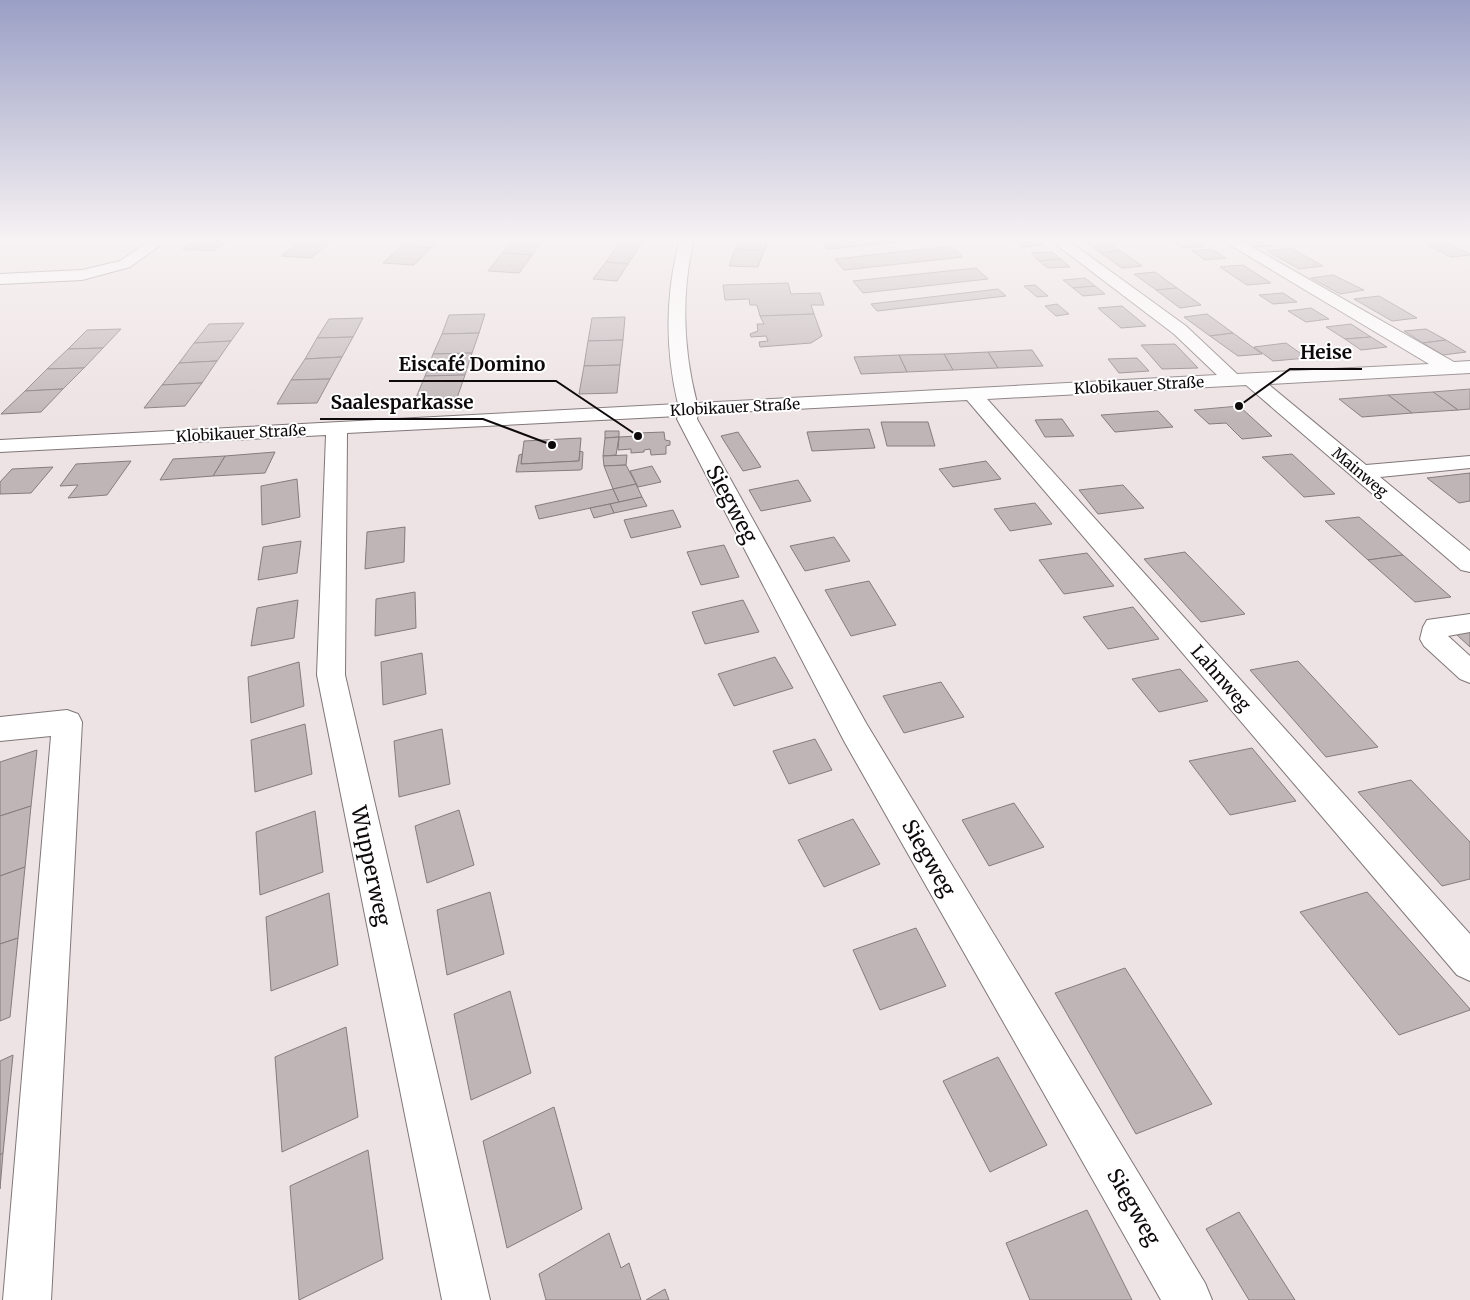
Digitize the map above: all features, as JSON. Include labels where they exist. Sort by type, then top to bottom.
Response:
[{"type":"street","name":"Siegweg","points":[[676,300],[684,394],[689,409],[687,419],[855,732],[1188,1300]]},
{"type":"street","name":"Mainweg","points":[[1139,300],[1360,472],[1470,564]]},
{"type":"street","points":[[1332,300],[1450,368]]},
{"type":"street","name":"Klobikauer Straße","points":[[0,446],[1470,367]]},
{"type":"street","name":"Lahnweg","points":[[972,394],[1470,962]]},
{"type":"street","name":"Wupperweg","points":[[337,427],[331,675],[466,1300]]},
{"type":"street","points":[[1360,472],[1470,462]]},
{"type":"street","points":[[1470,623],[1436,627],[1434,639],[1470,672]]},
{"type":"street","points":[[0,729],[67,722],[27,1300]]},
{"type":"building","points":[[749,300],[822,300],[824,305],[811,305],[814,314],[760,316],[757,305],[750,305]]},
{"type":"building","points":[[908,300],[974,300],[877,311],[871,304]]},
{"type":"building","points":[[1169,300],[1193,300],[1201,305],[1180,308]]},
{"type":"building","points":[[1266,300],[1293,300],[1297,302],[1273,304]]},
{"type":"building","points":[[1355,300],[1385,300],[1417,318],[1392,321]]},
{"type":"building","points":[[1057,304],[1069,314],[1056,316],[1045,306]]},
{"type":"building","points":[[1122,306],[1146,326],[1121,328],[1098,308]]},
{"type":"building","points":[[1311,308],[1329,319],[1306,322],[1288,311]]},
{"type":"building","points":[[485,314],[479,333],[442,334],[449,315]]},
{"type":"building","points":[[814,314],[822,336],[811,343],[760,347],[759,342],[768,341],[766,336],[751,337],[750,334],[758,331],[757,324],[764,324],[760,316]]},
{"type":"building","points":[[1207,314],[1233,333],[1210,336],[1184,317]]},
{"type":"building","points":[[625,317],[623,340],[588,341],[592,318]]},
{"type":"building","points":[[363,318],[353,337],[317,338],[329,319]]},
{"type":"building","points":[[244,323],[231,341],[194,343],[209,324]]},
{"type":"building","points":[[1351,324],[1371,337],[1345,339],[1326,327]]},
{"type":"building","points":[[121,329],[103,348],[68,349],[87,330]]},
{"type":"building","points":[[1426,329],[1446,340],[1423,343],[1404,331]]},
{"type":"building","points":[[479,333],[472,353],[433,354],[442,334]]},
{"type":"building","points":[[1233,333],[1262,354],[1238,356],[1210,336]]},
{"type":"building","points":[[353,337],[342,357],[305,359],[317,338]]},
{"type":"building","points":[[1371,337],[1387,347],[1361,350],[1345,339]]},
{"type":"building","points":[[623,340],[620,365],[584,366],[588,341]]},
{"type":"building","points":[[1446,340],[1466,352],[1443,355],[1423,343]]},
{"type":"building","points":[[231,341],[217,361],[179,363],[194,343]]},
{"type":"building","points":[[1286,343],[1307,358],[1273,361],[1254,347]]},
{"type":"building","points":[[1175,344],[1198,368],[1162,369],[1141,345]]},
{"type":"building","points":[[103,348],[84,368],[47,369],[68,349]]},
{"type":"building","points":[[1032,350],[1043,366],[998,368],[988,352]]},
{"type":"building","points":[[988,352],[998,368],[953,370],[944,354]]},
{"type":"building","points":[[472,353],[465,375],[425,376],[433,354]]},
{"type":"building","points":[[944,354],[953,370],[907,372],[899,355]]},
{"type":"building","points":[[899,355],[907,372],[861,374],[854,357]]},
{"type":"building","points":[[342,357],[330,379],[291,380],[305,359]]},
{"type":"building","points":[[1137,358],[1149,371],[1119,373],[1108,359]]},
{"type":"building","points":[[217,361],[202,383],[162,385],[179,363]]},
{"type":"building","points":[[620,365],[617,393],[579,394],[584,366]]},
{"type":"building","points":[[84,368],[63,389],[25,391],[47,369]]},
{"type":"building","points":[[465,375],[457,398],[415,400],[425,376]]},
{"type":"building","points":[[330,379],[317,403],[277,404],[291,380]]},
{"type":"building","points":[[202,383],[185,406],[144,408],[162,385]]},
{"type":"building","points":[[63,389],[41,412],[1,414],[25,391]]},
{"type":"building","points":[[1470,389],[1470,409],[1458,410],[1433,392]]},
{"type":"building","points":[[1433,392],[1458,410],[1412,413],[1388,395]]},
{"type":"building","points":[[1388,395],[1412,413],[1362,417],[1339,399]]},
{"type":"building","points":[[1239,406],[1272,436],[1242,439],[1226,423],[1209,424],[1194,410]]},
{"type":"building","points":[[1158,411],[1173,427],[1115,432],[1101,415]]},
{"type":"building","points":[[1062,419],[1074,436],[1045,437],[1035,420]]},
{"type":"building","points":[[881,422],[928,422],[935,446],[887,446]]},
{"type":"building","points":[[869,429],[875,448],[812,451],[807,432]]},
{"type":"building","points":[[605,431],[619,431],[619,437],[605,438]]},
{"type":"building","points":[[664,432],[665,440],[670,441],[670,445],[666,446],[666,454],[651,455],[650,449],[644,450],[644,452],[631,453],[631,449],[618,450],[619,437],[638,436],[638,433]]},
{"type":"building","points":[[738,432],[761,467],[743,471],[721,436]]},
{"type":"building","points":[[619,437],[616,455],[603,456],[605,438]]},
{"type":"building","points":[[581,438],[579,461],[521,464],[524,441]]},
{"type":"building","points":[[580,451],[583,452],[582,469],[580,470],[516,472],[519,455],[522,454],[521,464],[579,461]]},
{"type":"building","points":[[275,452],[265,473],[213,476],[225,456]]},
{"type":"building","points":[[1292,454],[1335,494],[1304,497],[1262,457]]},
{"type":"building","points":[[627,455],[626,465],[604,466],[603,456]]},
{"type":"building","points":[[225,456],[213,476],[160,480],[173,459]]},
{"type":"building","points":[[131,461],[107,495],[68,498],[78,485],[60,486],[76,464]]},
{"type":"building","points":[[986,461],[1001,479],[953,487],[939,469]]},
{"type":"building","points":[[626,465],[636,484],[613,489],[604,466]]},
{"type":"building","points":[[652,466],[661,482],[638,487],[630,471]]},
{"type":"building","points":[[53,467],[31,493],[0,494],[0,482],[12,469]]},
{"type":"building","points":[[1470,473],[1470,501],[1459,503],[1427,478]]},
{"type":"building","points":[[297,479],[300,517],[262,525],[261,486]]},
{"type":"building","points":[[798,480],[811,501],[761,511],[749,490]]},
{"type":"building","points":[[636,484],[642,497],[619,502],[613,489]]},
{"type":"building","points":[[1123,485],[1144,508],[1098,514],[1079,490]]},
{"type":"building","points":[[613,489],[619,502],[539,519],[535,506]]},
{"type":"building","points":[[642,497],[647,506],[614,513],[610,504]]},
{"type":"building","points":[[1035,503],[1052,524],[1010,531],[994,509]]},
{"type":"building","points":[[610,504],[614,513],[594,518],[590,508]]},
{"type":"building","points":[[673,510],[681,527],[631,538],[624,520]]},
{"type":"building","points":[[1359,517],[1403,555],[1368,560],[1325,521]]},
{"type":"building","points":[[405,527],[404,562],[365,569],[367,532]]},
{"type":"building","points":[[834,537],[850,561],[805,571],[790,546]]},
{"type":"building","points":[[301,541],[297,573],[258,580],[263,547]]},
{"type":"building","points":[[724,545],[739,577],[701,585],[687,552]]},
{"type":"building","points":[[1185,552],[1245,614],[1201,622],[1144,559]]},
{"type":"building","points":[[1087,553],[1114,586],[1064,594],[1039,560]]},
{"type":"building","points":[[1403,555],[1451,597],[1415,602],[1368,560]]},
{"type":"building","points":[[869,581],[896,625],[851,636],[825,590]]},
{"type":"building","points":[[415,592],[416,628],[375,636],[376,599]]},
{"type":"building","points":[[298,600],[294,638],[251,646],[257,608]]},
{"type":"building","points":[[743,600],[759,632],[705,644],[692,612]]},
{"type":"building","points":[[1133,607],[1159,639],[1108,649],[1083,617]]},
{"type":"building","points":[[1470,632],[1470,647],[1456,634]]},
{"type":"building","points":[[422,653],[426,694],[383,705],[381,662]]},
{"type":"building","points":[[775,657],[793,688],[734,706],[718,674]]},
{"type":"building","points":[[1298,661],[1378,747],[1326,757],[1250,670]]},
{"type":"building","points":[[299,662],[304,706],[251,723],[248,677]]},
{"type":"building","points":[[1180,669],[1208,701],[1159,712],[1132,679]]},
{"type":"building","points":[[941,682],[964,717],[904,733],[883,696]]},
{"type":"building","points":[[305,724],[312,774],[255,792],[251,740]]},
{"type":"building","points":[[442,729],[450,784],[399,797],[394,741]]},
{"type":"building","points":[[815,739],[832,770],[789,784],[773,751]]},
{"type":"building","points":[[1252,748],[1296,801],[1230,815],[1189,761]]},
{"type":"building","points":[[37,750],[31,806],[0,816],[0,762]]},
{"type":"building","points":[[1411,780],[1470,842],[1470,879],[1442,886],[1358,792]]},
{"type":"building","points":[[1014,803],[1044,847],[989,866],[962,820]]},
{"type":"building","points":[[31,806],[25,867],[0,876],[0,816]]},
{"type":"building","points":[[459,810],[474,865],[427,883],[415,826]]},
{"type":"building","points":[[315,811],[323,872],[260,895],[256,832]]},
{"type":"building","points":[[853,819],[880,864],[824,887],[798,840]]},
{"type":"building","points":[[25,867],[18,938],[0,944],[0,876]]},
{"type":"building","points":[[490,892],[504,954],[447,975],[437,910]]},
{"type":"building","points":[[1367,892],[1470,1010],[1399,1035],[1300,912]]},
{"type":"building","points":[[329,893],[338,965],[271,991],[266,917]]},
{"type":"building","points":[[916,928],[946,986],[880,1010],[853,950]]},
{"type":"building","points":[[18,938],[10,1017],[0,1021],[0,944]]},
{"type":"building","points":[[1125,968],[1212,1104],[1136,1134],[1055,993]]},
{"type":"building","points":[[510,991],[531,1073],[471,1100],[454,1014]]},
{"type":"building","points":[[346,1027],[358,1117],[282,1152],[275,1057]]},
{"type":"building","points":[[13,1055],[3,1153],[0,1155],[0,1061]]},
{"type":"building","points":[[998,1057],[1047,1145],[990,1172],[943,1081]]},
{"type":"building","points":[[554,1107],[582,1209],[507,1248],[483,1141]]},
{"type":"building","points":[[368,1150],[383,1259],[299,1300],[290,1186]]},
{"type":"building","points":[[3,1153],[0,1189],[0,1155]]},
{"type":"building","points":[[1087,1210],[1132,1300],[1030,1300],[1006,1243]]},
{"type":"building","points":[[1239,1212],[1295,1300],[1249,1300],[1206,1229]]},
{"type":"building","points":[[609,1233],[621,1268],[629,1263],[641,1300],[546,1300],[539,1274]]},
{"type":"building","points":[[665,1289],[669,1300],[646,1300]]},
{"type":"place","name":"Heise","points":[[1239,406]]},
{"type":"place","name":"Eiscafé Domino","points":[[638,436]]},
{"type":"place","name":"Saalesparkasse","points":[[552,445]]}]
